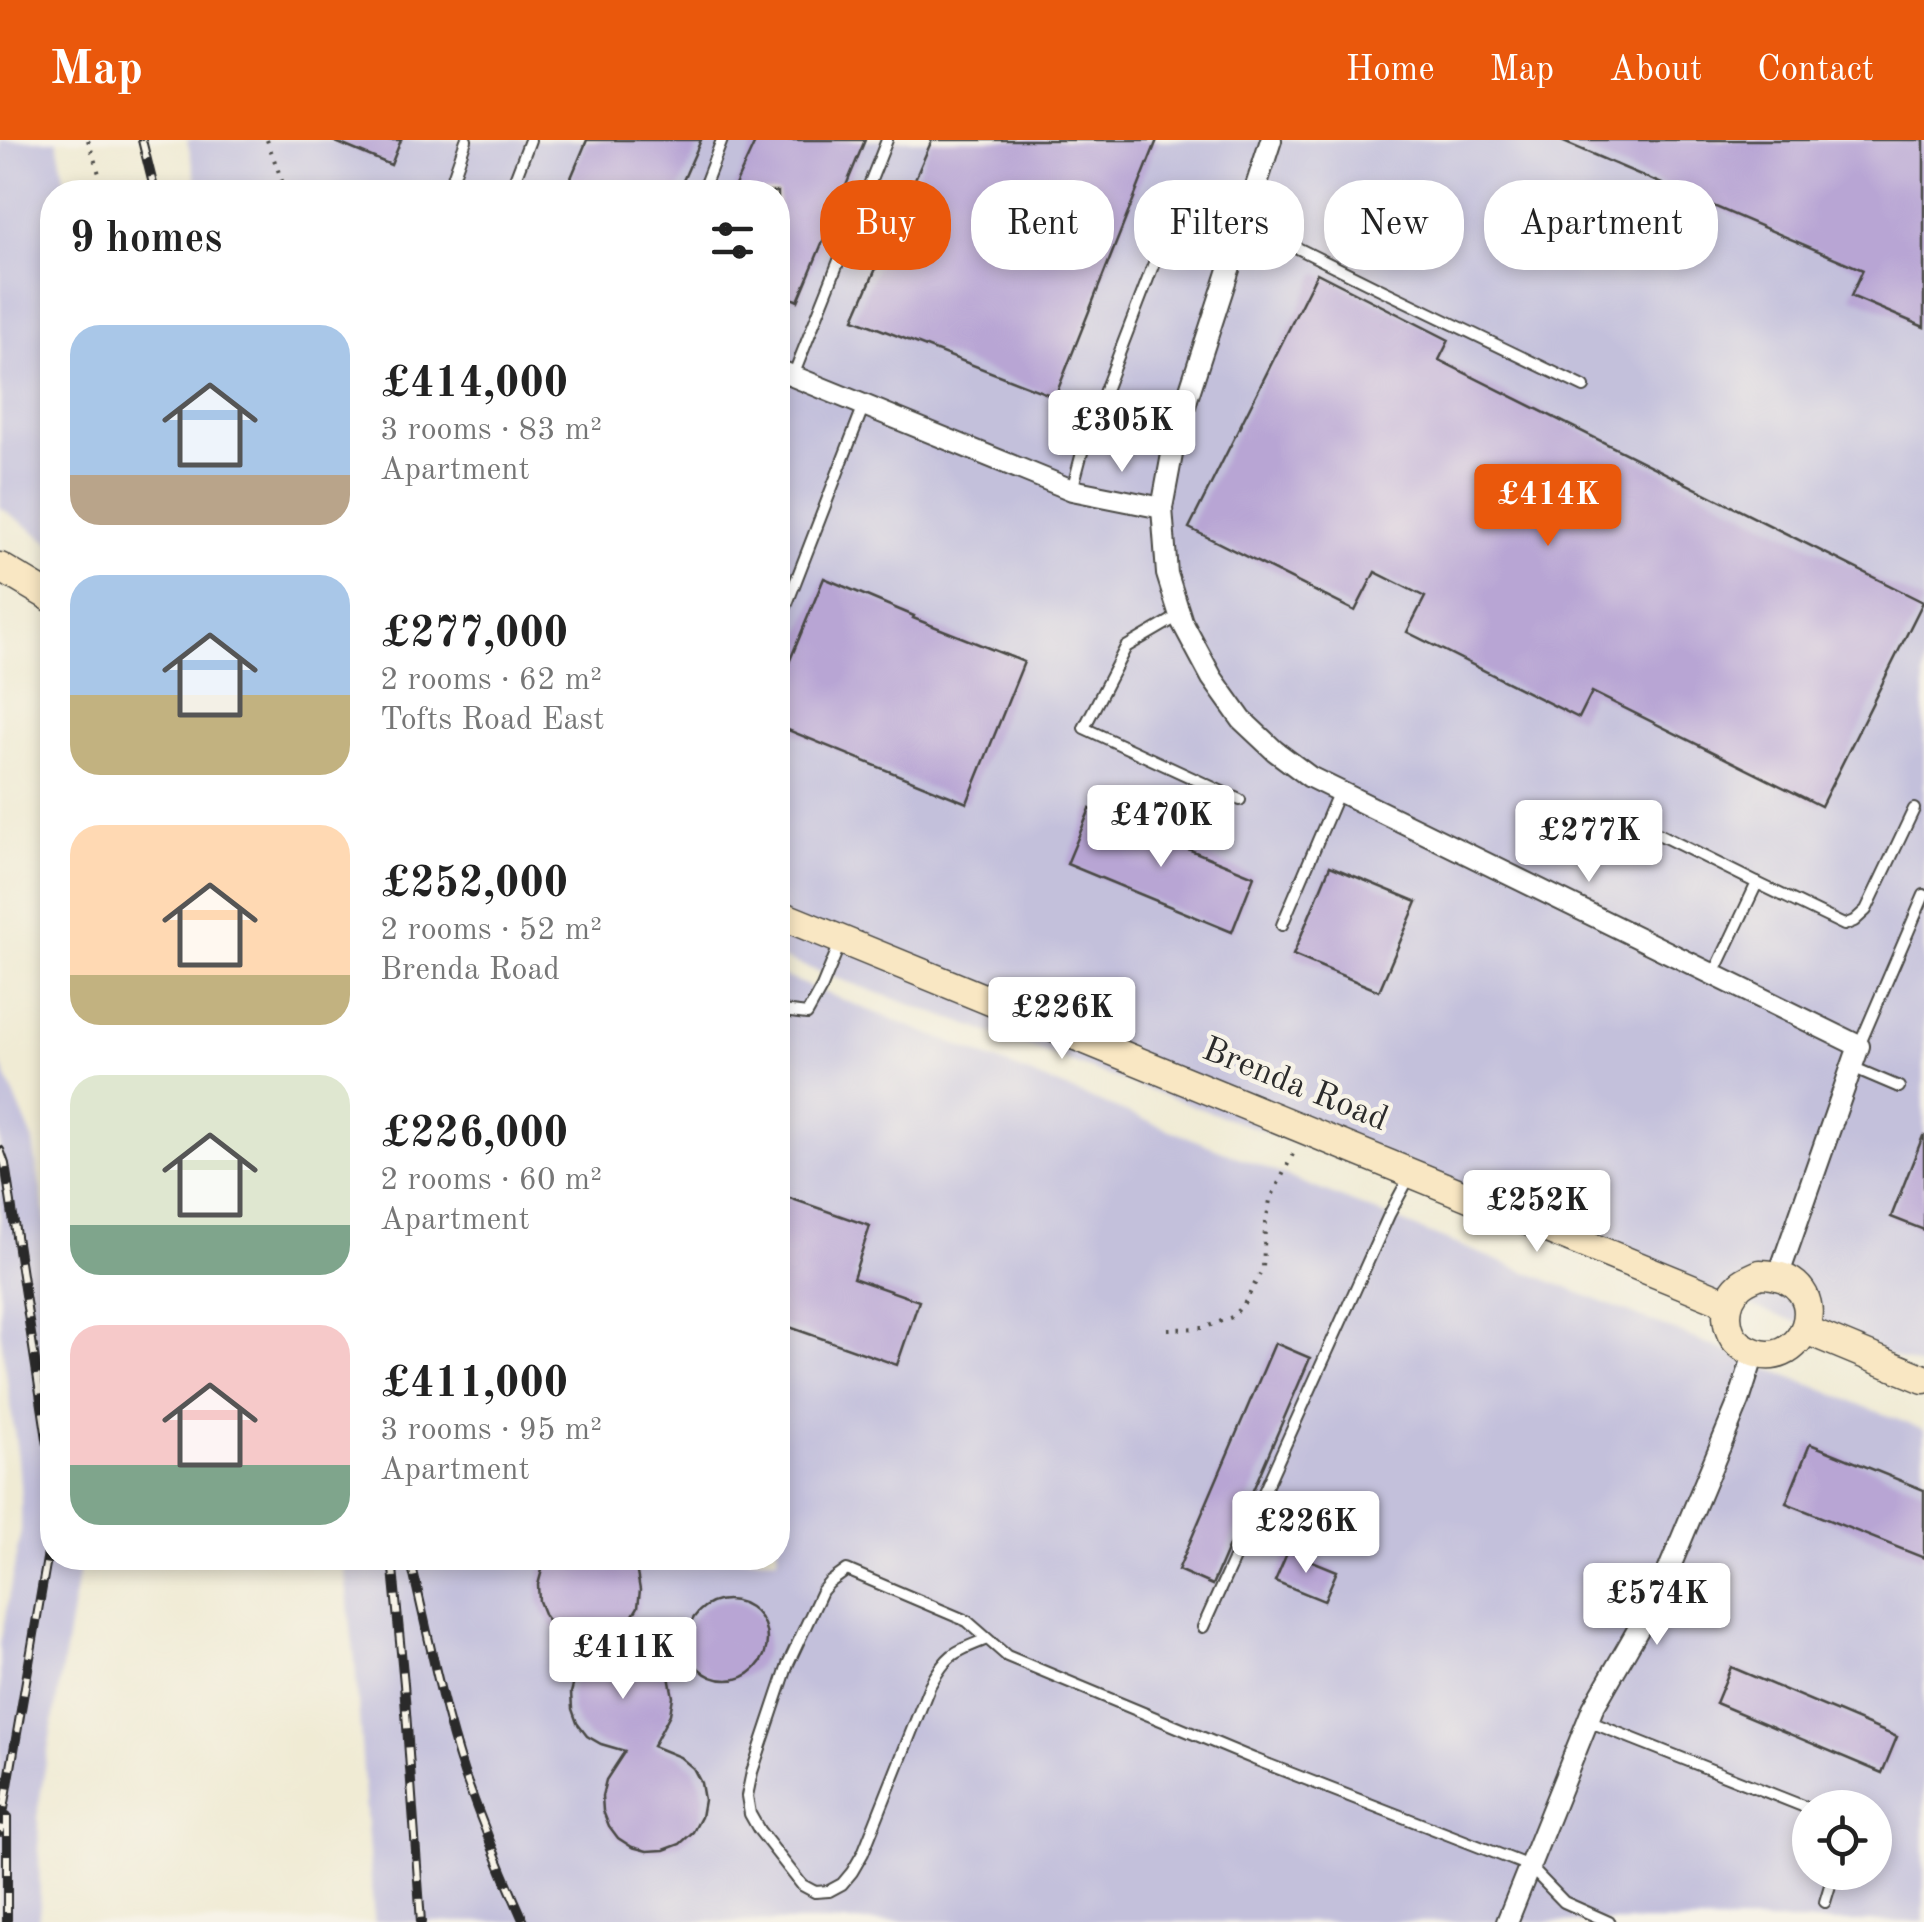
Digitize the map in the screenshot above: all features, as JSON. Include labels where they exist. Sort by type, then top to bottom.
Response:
[{"type":"main road","points":[[0,568],[40,591]]},
{"type":"main road","name":"Brenda Road","points":[[790,919],[1728,1302]]},
{"type":"main road","points":[[1760,1274],[1779,1274],[1804,1294],[1809,1310],[1806,1330],[1796,1344],[1775,1355],[1754,1354],[1736,1342],[1727,1326],[1728,1302],[1738,1286],[1760,1274]]},
{"type":"main road","points":[[1806,1330],[1924,1379]]},
{"type":"street","points":[[1257,180],[1270,140]]},
{"type":"street","points":[[1228,270],[1187,400],[1162,508],[1167,574],[1180,615],[1212,678],[1242,720],[1310,776],[1860,1046],[1779,1274]]},
{"type":"street","points":[[790,375],[1072,490],[1162,508]]},
{"type":"street","points":[[1507,1922],[1593,1708],[1659,1594],[1754,1354]]},
{"type":"lane","points":[[452,180],[466,140]]},
{"type":"lane","points":[[515,180],[530,140]]},
{"type":"lane","points":[[707,180],[722,140]]},
{"type":"lane","points":[[790,362],[887,140]]},
{"type":"lane","points":[[1304,251],[1584,387]]},
{"type":"lane","points":[[1072,490],[1084,445],[1151,270]]},
{"type":"lane","points":[[790,597],[864,405]]},
{"type":"lane","points":[[1180,615],[1126,646],[1084,728],[1240,800]]},
{"type":"lane","points":[[1282,925],[1339,790]]},
{"type":"lane","points":[[1608,808],[1844,926],[1866,910],[1914,809]]},
{"type":"lane","points":[[1714,974],[1757,883]]},
{"type":"lane","points":[[1860,1046],[1924,895]]},
{"type":"lane","points":[[790,1011],[807,1014],[841,940]]},
{"type":"lane","points":[[1852,1068],[1899,1087]]},
{"type":"lane","points":[[1204,1627],[1389,1215],[1412,1173]]},
{"type":"lane","points":[[986,1639],[954,1652],[930,1684],[852,1872],[829,1891],[815,1892],[802,1884],[759,1830],[750,1814],[747,1796],[788,1664],[822,1591],[846,1570],[967,1621],[1007,1656],[1254,1759],[1529,1866],[1564,1902],[1608,1922]]},
{"type":"lane","points":[[1588,1721],[1792,1801]]},
{"type":"lane","points":[[1824,1902],[1828,1890]]},
{"type":"path","points":[[88,140],[101,180]]},
{"type":"path","points":[[267,140],[282,180]]},
{"type":"path","points":[[1168,1329],[1203,1328],[1232,1317],[1246,1301],[1262,1268],[1270,1200],[1306,1130]]},
{"type":"shaded area","points":[[0,140],[57,140],[65,180],[40,180],[40,535],[0,507]]},
{"type":"shaded area","points":[[187,140],[1924,140],[1924,1368],[790,961],[790,180],[196,180]]},
{"type":"shaded area","points":[[790,979],[1924,1430],[1924,1922],[374,1922],[344,1570],[790,1570]]},
{"type":"shaded area","points":[[0,1061],[32,1137],[40,1185],[40,1570],[79,1570],[38,1809],[38,1922],[0,1922],[0,1644],[21,1530],[21,1500],[0,1330]]},
{"type":"building","points":[[331,140],[401,140],[391,165]]},
{"type":"building","points":[[587,140],[701,140],[683,180],[570,180]]},
{"type":"building","points":[[756,140],[865,140],[848,180],[820,180],[820,248],[798,301],[790,297],[790,180],[738,180]]},
{"type":"building","points":[[932,140],[1157,140],[1141,180],[1134,180],[1134,198],[1114,248],[1114,180],[971,180],[971,270],[1105,270],[1055,397],[854,319],[875,270],[951,270],[951,180],[915,180]]},
{"type":"building","points":[[1559,140],[1924,140],[1924,327],[1851,296],[1863,270],[1718,208],[1718,180],[1653,180]]},
{"type":"building","points":[[1317,273],[1449,340],[1439,360],[1923,602],[1821,806],[1592,692],[1579,718],[1407,632],[1425,597],[1375,572],[1355,611],[1189,528]]},
{"type":"building","points":[[824,578],[1024,662],[967,803],[790,731],[790,660]]},
{"type":"building","points":[[1090,809],[1254,876],[1232,932],[1067,864]]},
{"type":"building","points":[[1330,866],[1417,902],[1379,991],[1293,955]]},
{"type":"building","points":[[1924,1136],[1924,1230],[1891,1217]]},
{"type":"building","points":[[790,1198],[870,1226],[853,1278],[919,1301],[897,1365],[790,1327]]},
{"type":"building","points":[[1275,1343],[1310,1358],[1212,1585],[1178,1570]]},
{"type":"building","points":[[1810,1444],[1924,1490],[1924,1558],[1786,1503]]},
{"type":"building","points":[[1288,1551],[1337,1571],[1324,1601],[1275,1581]]},
{"type":"building","points":[[542,1570],[635,1570],[640,1590],[638,1607],[629,1622],[610,1639],[648,1654],[668,1671],[673,1697],[670,1714],[653,1746],[680,1757],[693,1768],[704,1800],[693,1832],[680,1844],[647,1851],[618,1838],[609,1826],[602,1796],[606,1780],[625,1751],[587,1736],[572,1709],[575,1678],[597,1645],[554,1628],[539,1601]]},
{"type":"building","points":[[719,1600],[735,1600],[756,1611],[767,1640],[756,1669],[735,1680],[719,1680],[705,1674],[693,1662],[687,1648],[687,1632],[693,1618],[705,1606]]},
{"type":"building","points":[[1731,1667],[1897,1737],[1882,1773],[1716,1703]]},
{"type":"railway","points":[[142,140],[152,180]]},
{"type":"railway","points":[[0,1150],[40,1393]]},
{"type":"railway","points":[[0,1832],[45,1570]]},
{"type":"railway","points":[[393,1570],[421,1922]]},
{"type":"railway","points":[[413,1570],[464,1773],[524,1922]]},
{"type":"railway","points":[[7,1817],[7,1922]]}]
